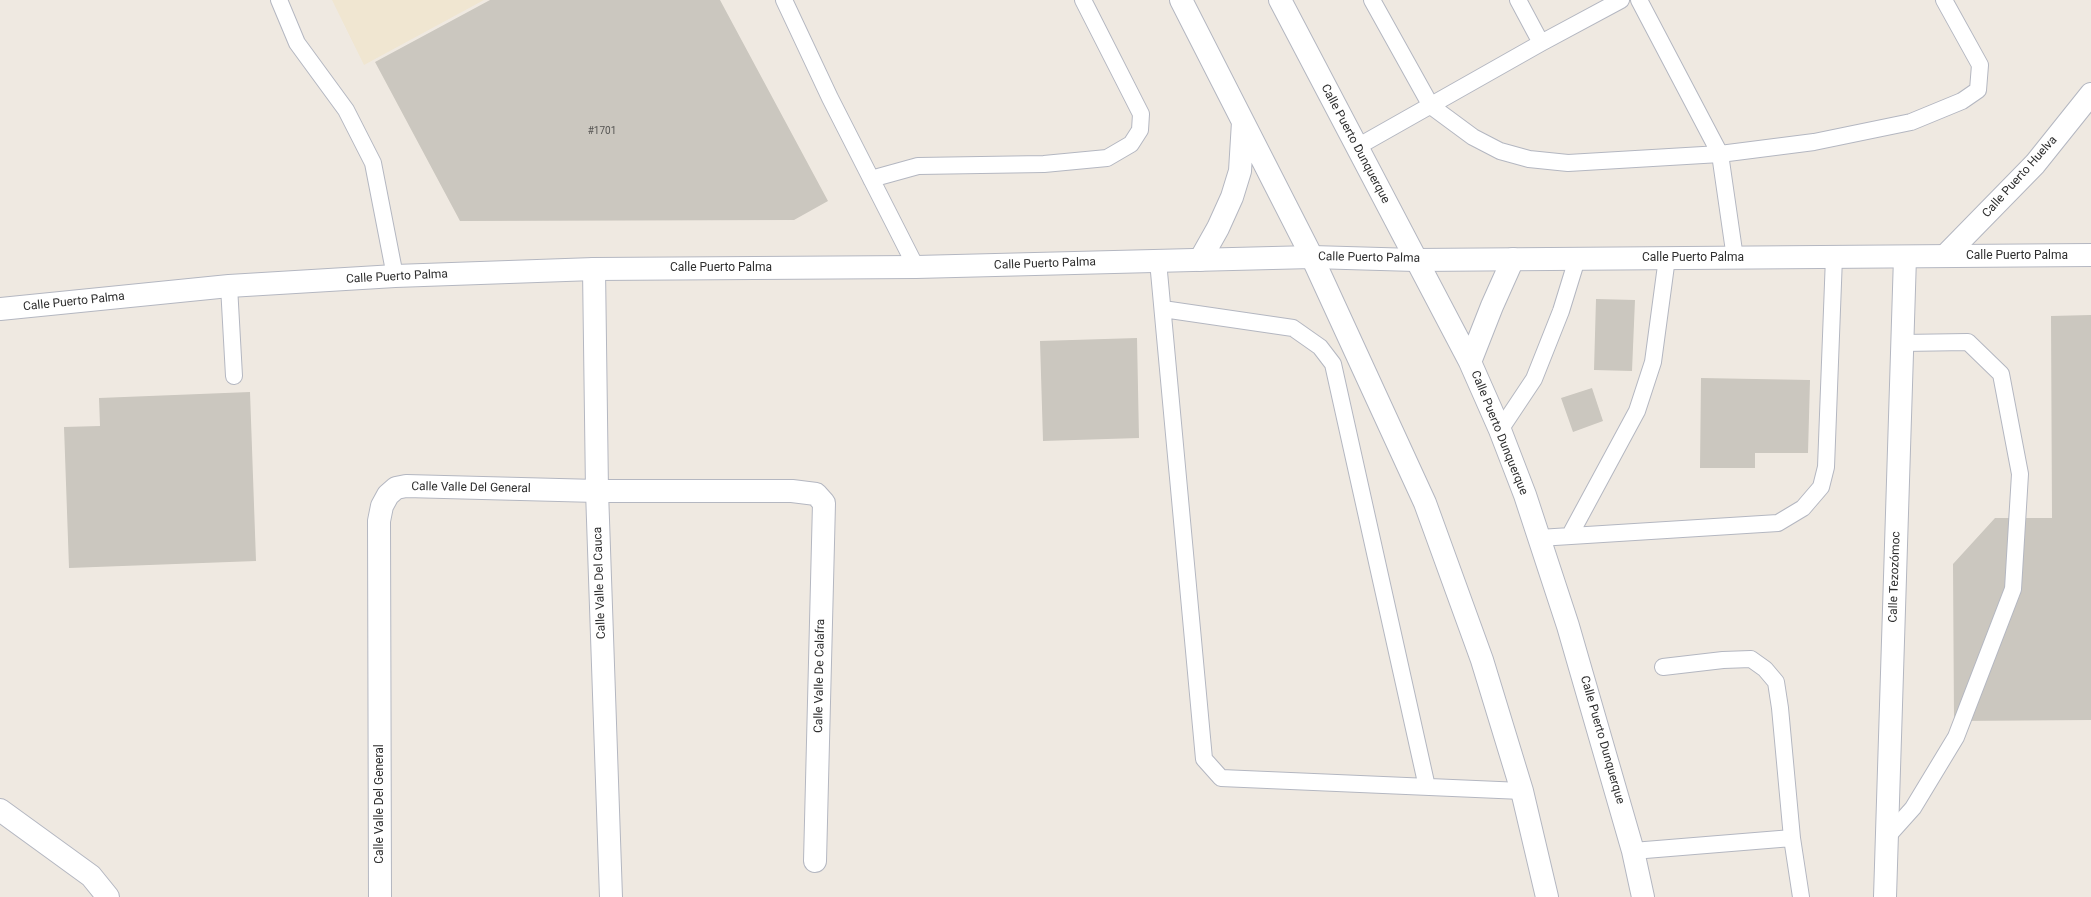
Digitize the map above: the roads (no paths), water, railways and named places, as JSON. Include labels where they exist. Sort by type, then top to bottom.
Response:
[{"type":"street","points":[[1181,0],[1312,257],[1425,503],[1482,660],[1522,791],[1547,897]]},
{"type":"street","name":"Calle Puerto Dunquerque","points":[[1280,0],[1415,260],[1470,362],[1500,430],[1525,495],[1602,739],[1633,851],[1643,897]]},
{"type":"street","name":"Calle Puerto Huelva","points":[[1945,256],[2035,164],[2091,94]]},
{"type":"street","points":[[1200,260],[1218,228],[1232,197],[1240,171],[1243,121]]},
{"type":"street","name":"Calle Puerto Palma","points":[[0,310],[229,286],[395,276],[594,269],[916,267],[1312,257],[1415,260],[2091,255]]},
{"type":"street","name":"Calle Tezozómoc","points":[[1885,897],[1905,256]]},
{"type":"street","points":[[1470,362],[1492,306],[1513,259]]},
{"type":"street","name":"Calle Valle Del Cauca","points":[[594,269],[597,491],[611,897]]},
{"type":"street","name":"Calle Valle Del General","points":[[380,897],[379,521],[382,506],[396,488],[406,486],[597,491],[792,491],[816,494]]},
{"type":"street","name":"Calle Valle De Calafra","points":[[815,861],[824,503],[816,494]]},
{"type":"street","points":[[0,810],[91,876],[108,897]]},
{"type":"lane","points":[[278,0],[297,43],[346,110],[373,163],[395,276]]},
{"type":"lane","points":[[784,0],[810,57],[916,267]]},
{"type":"lane","points":[[871,179],[918,166],[1044,164],[1107,158],[1131,144],[1140,130],[1141,114],[1083,0]]},
{"type":"lane","points":[[1372,0],[1431,106],[1473,138],[1500,151],[1529,159],[1568,163],[1720,154],[1814,142],[1911,122],[1962,101],[1978,90],[1980,65],[1944,0]]},
{"type":"lane","points":[[1518,0],[1541,43]]},
{"type":"lane","points":[[1357,147],[1541,43],[1622,0]]},
{"type":"lane","points":[[1639,0],[1720,154],[1735,258]]},
{"type":"lane","points":[[1539,538],[1778,523],[1803,508],[1821,487],[1826,467],[1834,257]]},
{"type":"lane","points":[[1570,535],[1637,411],[1653,362],[1667,258]]},
{"type":"lane","points":[[1500,430],[1522,398],[1536,373],[1561,312],[1577,259]]},
{"type":"lane","points":[[1158,261],[1204,759],[1221,778],[1522,791]]},
{"type":"lane","points":[[229,286],[234,376]]},
{"type":"lane","points":[[1163,309],[1293,328],[1320,347],[1333,364],[1427,787]]},
{"type":"lane","points":[[1887,837],[1913,808],[1956,738],[2013,589],[2020,474],[2001,374],[1968,342],[1902,343]]},
{"type":"lane","points":[[1663,667],[1723,660],[1751,659],[1765,669],[1776,682],[1780,708],[1792,838],[1801,897]]},
{"type":"lane","points":[[1633,851],[1792,838]]}]
